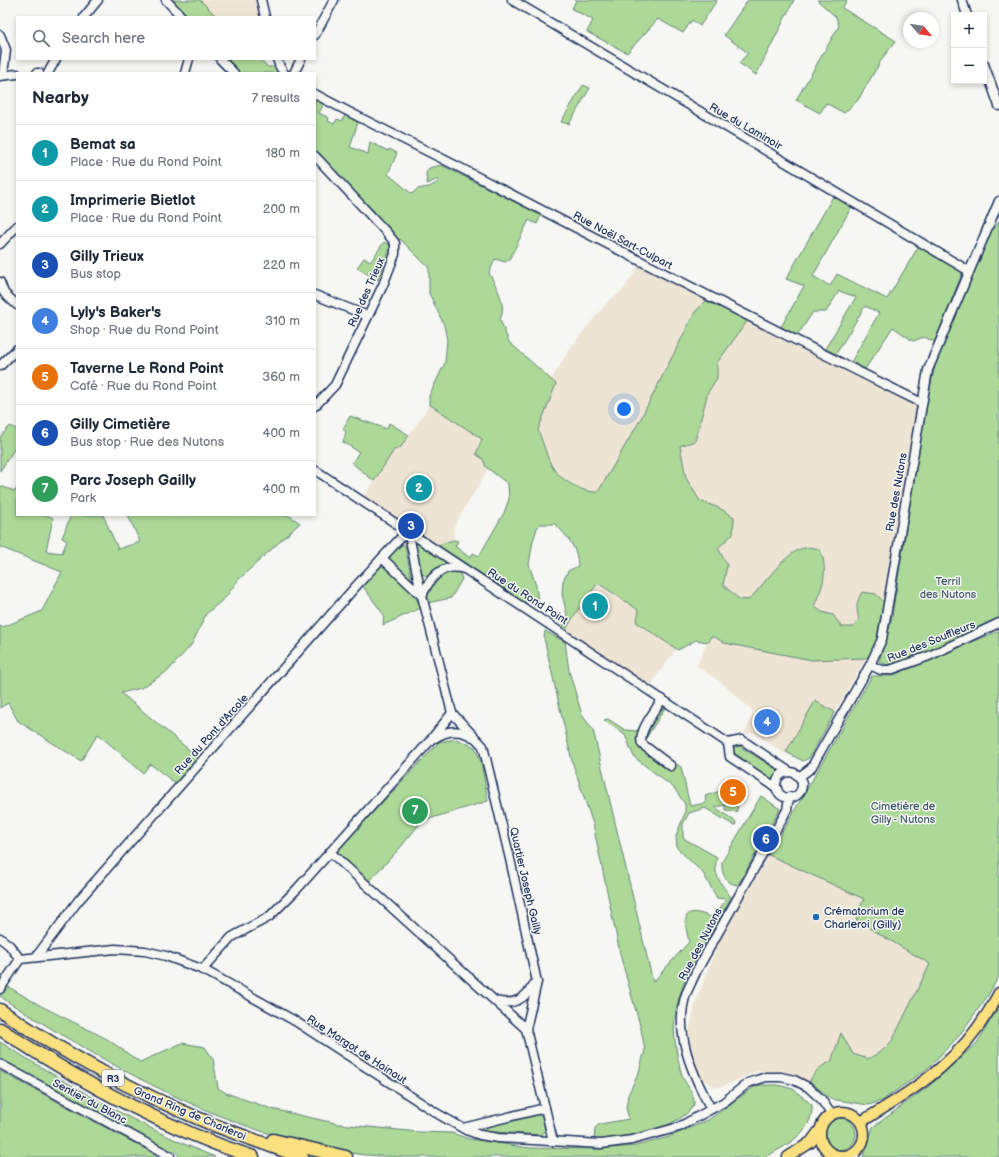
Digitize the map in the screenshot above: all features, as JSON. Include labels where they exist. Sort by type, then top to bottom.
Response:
[{"type":"highway","name":"Grand Ring de Charleroi","points":[[0,1010],[69,1054],[160,1102],[233,1132],[302,1157]]},
{"type":"highway","name":"Grand Ring de Charleroi","points":[[0,1029],[64,1069],[110,1094],[205,1138],[253,1157]]},
{"type":"highway","points":[[233,1132],[346,1157]]},
{"type":"main road","points":[[861,1122],[900,1099],[948,1063],[966,1044],[988,1015],[999,993]]},
{"type":"main road","points":[[788,1157],[811,1142],[825,1119],[831,1114],[837,1112],[851,1114],[861,1122],[864,1131],[864,1140],[854,1155],[843,1157],[832,1155],[820,1157]]},
{"type":"main road","points":[[819,1131],[820,1141],[824,1149],[832,1155]]},
{"type":"street","points":[[85,16],[98,0]]},
{"type":"street","points":[[166,0],[181,16]]},
{"type":"street","points":[[261,0],[265,16]]},
{"type":"street","points":[[316,33],[334,0]]},
{"type":"street","name":"Rue du Laminoir","points":[[512,0],[969,271]]},
{"type":"street","points":[[962,0],[966,12]]},
{"type":"street","points":[[0,35],[6,50],[1,76],[16,74]]},
{"type":"street","points":[[49,72],[55,60]]},
{"type":"street","points":[[185,72],[189,60]]},
{"type":"street","points":[[221,60],[233,72]]},
{"type":"street","points":[[277,60],[283,72]]},
{"type":"street","points":[[294,72],[300,60]]},
{"type":"street","points":[[987,72],[999,106]]},
{"type":"street","name":"Rue Noël Sart-Culpart","points":[[316,95],[374,126],[458,167],[666,276],[922,403]]},
{"type":"street","name":"Rue des Trieux","points":[[316,157],[351,193],[395,243],[395,254],[383,285],[368,316],[334,385],[316,405]]},
{"type":"street","name":"Rue des Nutons","points":[[799,777],[811,768],[870,665],[882,639],[928,370],[999,201]]},
{"type":"street","points":[[0,244],[16,227]]},
{"type":"street","points":[[0,282],[4,293],[16,304]]},
{"type":"street","points":[[316,295],[368,316]]},
{"type":"street","points":[[0,366],[16,350]]},
{"type":"street","name":"Rue du Rond Point","points":[[316,471],[728,742],[742,740],[790,772]]},
{"type":"street","name":"Rue du Pont d'Arcole","points":[[36,956],[78,901],[408,530]]},
{"type":"street","name":"Quartier Joseph Gailly","points":[[408,530],[422,596],[452,713],[484,746],[536,979],[526,1029],[553,1141]]},
{"type":"street","points":[[382,558],[422,596],[430,580],[441,570],[458,568],[469,571]]},
{"type":"street","name":"Rue des Souffleurs","points":[[870,665],[881,670],[890,670],[929,656],[999,623]]},
{"type":"street","points":[[662,699],[642,733],[641,741],[642,744],[671,766]]},
{"type":"street","points":[[202,970],[232,937],[269,917],[429,742],[452,713]]},
{"type":"street","points":[[429,742],[449,731],[468,734],[478,740]]},
{"type":"street","points":[[728,742],[730,757],[777,788],[782,795],[789,797],[796,795],[802,786],[799,777],[790,772],[780,775],[776,783],[777,788]]},
{"type":"street","name":"Rue des Nutons","points":[[711,1109],[698,1085],[685,1047],[682,1022],[686,996],[696,972],[787,810],[789,797]]},
{"type":"street","points":[[330,852],[526,1029]]},
{"type":"street","points":[[0,938],[9,945],[20,959],[0,989]]},
{"type":"street","name":"Rue Margot de Hainaut","points":[[20,959],[36,956],[115,949],[145,951],[166,956],[202,970],[295,1021],[463,1128],[480,1135],[498,1138],[601,1144],[632,1140],[679,1128],[724,1102],[748,1083],[766,1077],[781,1077],[794,1080],[808,1088],[821,1099],[831,1114]]},
{"type":"street","points":[[495,1000],[509,1003],[520,1000],[530,990],[536,979]]},
{"type":"street","name":"Sentier du Blanc","points":[[0,1064],[170,1156]]},
{"type":"street","points":[[463,1128],[545,1108]]},
{"type":"shaded area","points":[[200,0],[257,0],[261,16],[216,16]]},
{"type":"shaded area","points":[[639,263],[706,301],[695,312],[639,422],[598,493],[589,493],[566,481],[552,468],[538,430],[556,384],[551,380],[571,347],[608,301],[622,291],[634,274]]},
{"type":"shaded area","points":[[748,320],[914,403],[918,407],[884,602],[876,594],[856,611],[859,619],[854,627],[842,627],[833,615],[822,612],[814,606],[821,592],[825,565],[823,552],[816,547],[804,547],[787,557],[756,593],[748,600],[739,599],[723,585],[726,565],[718,548],[733,534],[719,508],[700,502],[686,478],[680,446],[695,441],[708,392],[717,378],[717,363]]},
{"type":"shaded area","points":[[430,405],[482,439],[483,459],[488,469],[453,528],[454,540],[440,544],[439,547],[363,498],[394,450],[400,448]]},
{"type":"shaded area","points":[[598,583],[637,609],[639,612],[637,622],[676,649],[650,686],[566,630],[575,614]]},
{"type":"shaded area","points":[[715,637],[724,643],[806,659],[866,658],[835,712],[815,701],[785,754],[754,733],[744,734],[754,712],[722,683],[697,666],[707,643]]},
{"type":"shaded area","points":[[769,855],[864,899],[856,916],[857,921],[930,964],[892,1041],[882,1051],[868,1059],[853,1054],[841,1033],[831,1062],[812,1075],[810,1081],[780,1072],[757,1071],[724,1086],[714,1087],[701,1078],[687,1040],[696,1001],[718,943]]},
{"type":"green space","points":[[171,0],[200,0],[216,16],[186,16]]},
{"type":"green space","points":[[576,0],[717,0],[700,26],[692,20],[683,33],[658,19],[627,53],[587,32],[593,20],[572,9]]},
{"type":"green space","points":[[748,0],[794,0],[756,75],[739,63],[748,53],[724,35]]},
{"type":"green space","points":[[817,0],[847,0],[842,8],[896,41],[883,57],[858,100],[844,113],[826,103],[820,113],[796,100],[839,26],[836,17]]},
{"type":"green space","points":[[227,60],[260,60],[268,67],[275,67],[278,72],[238,72]]},
{"type":"green space","points":[[583,85],[590,88],[569,124],[561,122]]},
{"type":"green space","points":[[316,99],[324,103],[319,113],[329,118],[328,121],[334,124],[337,119],[342,121],[345,115],[358,122],[350,147],[368,154],[370,142],[388,151],[389,149],[397,153],[388,174],[412,194],[417,189],[429,187],[439,182],[438,179],[427,184],[426,173],[429,168],[441,165],[541,215],[537,224],[529,220],[509,260],[505,262],[495,259],[489,273],[502,302],[502,314],[500,320],[509,342],[556,384],[538,430],[549,460],[557,473],[567,482],[592,492],[598,492],[639,422],[695,312],[706,301],[748,320],[717,363],[717,378],[708,392],[695,441],[680,446],[686,478],[700,501],[719,508],[734,517],[733,534],[718,548],[727,565],[723,585],[739,599],[748,600],[781,563],[791,555],[801,549],[811,547],[821,551],[824,566],[824,579],[814,606],[822,612],[833,615],[842,627],[854,627],[859,619],[857,606],[862,592],[876,594],[884,602],[874,652],[866,658],[812,660],[724,643],[715,637],[710,637],[709,642],[696,640],[678,650],[636,622],[639,612],[637,609],[598,583],[575,614],[566,630],[563,627],[567,615],[562,594],[563,581],[568,571],[578,566],[578,560],[571,543],[555,524],[540,524],[537,528],[533,541],[529,564],[536,586],[538,602],[520,602],[439,547],[440,544],[454,540],[458,541],[455,546],[470,558],[473,553],[479,556],[504,513],[509,499],[508,484],[486,467],[483,459],[476,454],[482,439],[429,404],[429,396],[445,363],[447,340],[444,325],[429,293],[429,268],[400,239],[397,241],[374,211],[316,156]]},
{"type":"green space","points":[[835,193],[852,206],[813,276],[830,286],[837,274],[887,299],[920,244],[963,271],[935,342],[924,337],[913,341],[893,327],[865,369],[851,362],[879,313],[865,306],[836,354],[825,349],[856,297],[839,291],[826,312],[813,312],[797,336],[781,327],[804,286],[786,279]]},
{"type":"green space","name":"Terril des Nutons","points":[[999,221],[999,619],[960,639],[918,656],[888,665],[879,662],[891,622],[926,406],[935,365],[992,229],[993,230]]},
{"type":"green space","points":[[384,242],[391,246],[378,280],[357,268],[364,258],[371,261]]},
{"type":"green space","points":[[350,416],[387,429],[389,423],[409,435],[400,448],[394,450],[374,481],[352,463],[359,452],[343,442],[346,432],[343,429]]},
{"type":"green space","points":[[10,426],[16,429],[16,447],[0,471],[0,437]]},
{"type":"green space","points":[[0,486],[15,491],[16,490],[16,516],[49,516],[53,518],[46,551],[62,553],[67,541],[62,538],[71,516],[103,516],[118,549],[140,542],[128,516],[290,516],[300,523],[238,580],[226,597],[206,614],[192,644],[168,671],[141,688],[121,693],[200,759],[178,785],[150,764],[143,773],[98,734],[81,761],[18,721],[8,703],[0,708],[0,626],[3,627],[42,611],[62,572],[0,547]]},
{"type":"green space","points":[[417,542],[450,562],[439,566],[427,576],[422,574],[415,546]]},
{"type":"green space","points":[[401,545],[405,545],[412,581],[387,559]]},
{"type":"green space","points":[[381,564],[409,589],[418,601],[421,608],[383,625],[384,615],[362,585]]},
{"type":"green space","points":[[458,568],[462,579],[451,598],[427,603],[429,589],[441,574],[455,572]]},
{"type":"green space","points":[[545,631],[565,642],[569,671],[582,715],[593,730],[653,982],[689,942],[686,924],[686,918],[688,915],[691,913],[696,913],[714,918],[726,899],[717,898],[703,873],[677,848],[676,836],[685,813],[685,804],[674,788],[634,757],[625,735],[604,720],[608,719],[625,730],[637,731],[654,703],[665,708],[643,743],[681,767],[690,806],[706,803],[705,796],[723,790],[729,802],[738,807],[736,812],[725,810],[725,805],[715,807],[736,822],[735,826],[705,808],[689,813],[683,824],[683,838],[717,857],[716,869],[718,878],[731,897],[692,966],[684,984],[674,1022],[678,1060],[683,1078],[692,1094],[694,1105],[686,1114],[676,1121],[664,1126],[637,1134],[599,1141],[594,1141],[595,1128],[600,1124],[629,1119],[626,1108],[628,1095],[639,1072],[645,1050],[641,1029],[621,958],[593,824],[572,761],[544,638]]},
{"type":"green space","name":"Cimetière de Gilly - Nutons","points":[[999,631],[999,976],[987,997],[958,1037],[928,1068],[883,1100],[869,1105],[830,1099],[810,1081],[819,1069],[831,1062],[841,1033],[853,1054],[868,1059],[882,1051],[892,1041],[930,964],[857,921],[856,916],[864,899],[769,855],[872,676],[891,676]]},
{"type":"green space","points":[[815,701],[835,712],[809,758],[803,761],[786,752]]},
{"type":"green space","points":[[456,739],[475,747],[481,762],[488,801],[422,821],[399,849],[366,884],[333,855],[439,742]]},
{"type":"green space","points":[[738,745],[779,771],[773,780],[734,753],[732,748]]},
{"type":"green space","points":[[761,796],[780,809],[738,885],[730,883],[723,874],[722,862]]},
{"type":"green space","points":[[7,986],[41,1006],[107,1039],[140,1062],[182,1043],[205,1047],[213,1059],[218,1088],[226,1093],[272,1109],[339,1124],[419,1132],[452,1133],[469,1139],[530,1148],[597,1149],[636,1146],[669,1137],[708,1120],[757,1085],[778,1085],[793,1089],[812,1105],[811,1115],[803,1131],[797,1137],[764,1157],[404,1157],[350,1153],[304,1143],[259,1130],[215,1114],[172,1095],[89,1051],[8,1002],[0,996]]},
{"type":"green space","points":[[999,1006],[999,1157],[863,1157],[873,1127],[928,1087],[977,1043]]},
{"type":"green space","points":[[0,1042],[52,1074],[132,1119],[215,1157],[180,1157],[175,1151],[167,1150],[0,1060]]},
{"type":"green space","points":[[0,1071],[151,1152],[158,1157],[0,1157]]},
{"type":"green space","points":[[539,1115],[543,1117],[545,1130],[542,1135],[481,1131],[479,1127]]},
{"type":"green space","points":[[837,1118],[843,1118],[853,1125],[856,1134],[855,1140],[849,1147],[843,1150],[837,1150],[827,1143],[824,1137],[824,1131],[831,1121]]},
{"type":"place","name":"Imprimerie Bietlot","points":[[419,488]]},
{"type":"place","name":"Gilly Trieux","points":[[411,526]]},
{"type":"place","name":"Bemat sa","points":[[595,606]]},
{"type":"place","name":"Lyly's Baker's","points":[[767,722]]},
{"type":"place","name":"Taverne Le Rond Point","points":[[733,792]]},
{"type":"place","name":"Parc Joseph Gailly","points":[[415,811]]},
{"type":"place","name":"Gilly Cimetière","points":[[766,839]]},
{"type":"place","name":"Crématorium de Charleroi (Gilly)","points":[[816,917]]}]
